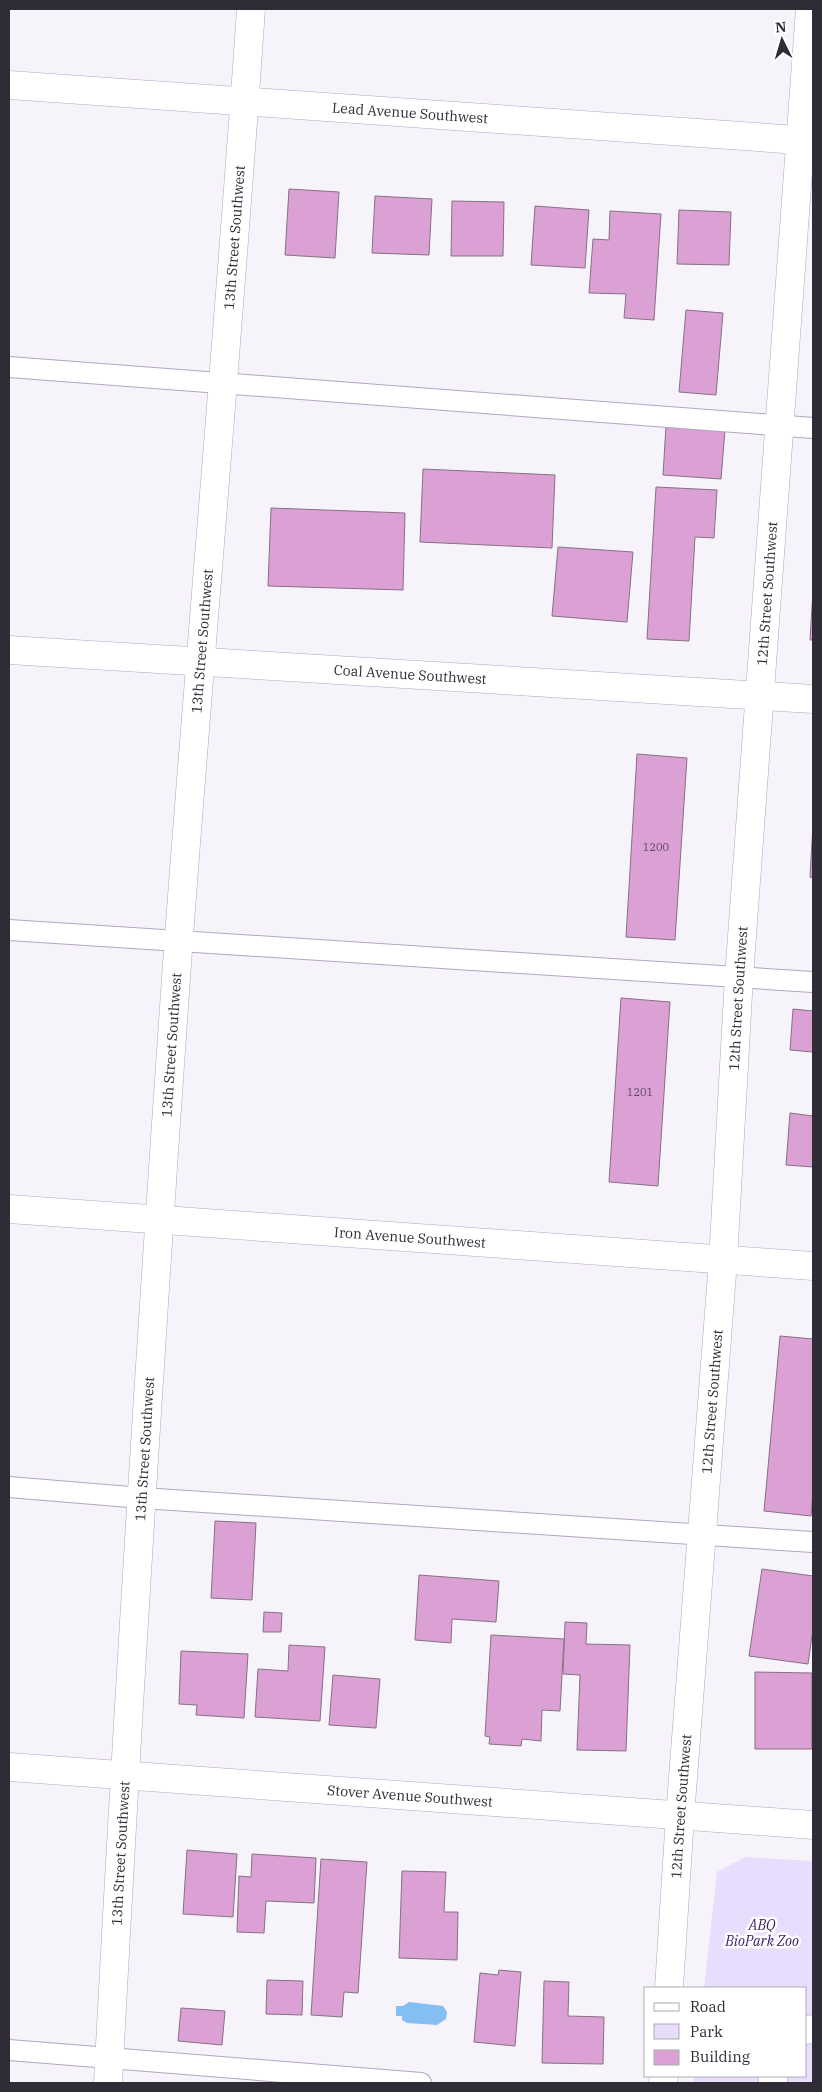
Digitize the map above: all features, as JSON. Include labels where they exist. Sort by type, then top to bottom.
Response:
[{"type":"street","name":"13th Street Southwest","points":[[108,2071],[142,1498],[179,942],[251,9]]},
{"type":"street","name":"12th Street Southwest","points":[[670,1987],[680,1816],[723,1261],[739,977],[759,695],[779,426],[806,140],[810,9]]},
{"type":"street","name":"Lead Avenue Southwest","points":[[9,85],[806,140]]},
{"type":"street","name":"Coal Avenue Southwest","points":[[9,650],[813,699]]},
{"type":"street","name":"Iron Avenue Southwest","points":[[9,1209],[160,1218],[723,1261],[813,1266]]},
{"type":"street","name":"Stover Avenue Southwest","points":[[9,1767],[813,1825]]},
{"type":"lane","points":[[9,367],[813,428]]},
{"type":"lane","points":[[9,930],[813,982]]},
{"type":"lane","points":[[9,1487],[142,1498],[813,1542]]},
{"type":"lane","points":[[9,2050],[108,2071],[421,2083]]},
{"type":"green space","name":"ABQ BioPark Zoo","points":[[745,1857],[813,1861],[813,2083],[693,2083],[694,2077],[807,2077],[807,1987],[704,1987],[717,1872]]},
{"type":"water","points":[[409,2002],[443,2006],[447,2012],[446,2019],[437,2025],[407,2023],[402,2020],[402,2016],[396,2016],[396,2006],[403,2006]]},
{"type":"building","points":[[289,189],[339,192],[335,258],[285,255]]},
{"type":"building","points":[[375,196],[432,199],[429,255],[372,253]]},
{"type":"building","points":[[452,201],[504,202],[503,256],[451,256]]},
{"type":"building","points":[[535,206],[589,210],[585,268],[531,265]]},
{"type":"building","points":[[679,210],[731,212],[729,265],[677,264]]},
{"type":"building","points":[[610,211],[661,214],[654,320],[624,318],[626,294],[589,293],[593,239],[609,240]]},
{"type":"building","points":[[686,310],[723,313],[716,395],[679,392]]},
{"type":"building","points":[[666,426],[725,430],[721,479],[663,475]]},
{"type":"building","points":[[423,469],[555,475],[552,548],[420,542]]},
{"type":"building","points":[[656,487],[717,490],[714,538],[695,537],[689,641],[647,639]]},
{"type":"building","points":[[271,508],[405,513],[403,590],[268,586]]},
{"type":"building","points":[[558,547],[633,552],[627,622],[552,616]]},
{"type":"building","points":[[813,591],[813,640],[810,640]]},
{"type":"building","points":[[637,754],[687,758],[675,940],[626,937]]},
{"type":"building","points":[[813,824],[813,878],[810,877]]},
{"type":"building","points":[[621,998],[670,1002],[658,1186],[609,1182]]},
{"type":"building","points":[[793,1009],[813,1011],[813,1052],[790,1050]]},
{"type":"building","points":[[790,1113],[813,1116],[813,1167],[786,1165]]},
{"type":"building","points":[[780,1336],[813,1339],[813,1492],[811,1516],[764,1511]]},
{"type":"building","points":[[215,1521],[256,1523],[252,1600],[211,1598]]},
{"type":"building","points":[[762,1569],[813,1576],[813,1629],[808,1664],[749,1656]]},
{"type":"building","points":[[419,1575],[499,1581],[496,1622],[452,1619],[451,1643],[415,1640]]},
{"type":"building","points":[[264,1612],[282,1613],[281,1632],[263,1632]]},
{"type":"building","points":[[565,1622],[587,1623],[586,1644],[630,1645],[626,1751],[577,1750],[580,1675],[563,1674]]},
{"type":"building","points":[[491,1635],[564,1639],[560,1711],[542,1710],[541,1741],[522,1739],[521,1746],[489,1744],[490,1737],[485,1736]]},
{"type":"building","points":[[289,1645],[325,1647],[320,1721],[255,1717],[258,1669],[288,1671]]},
{"type":"building","points":[[181,1651],[248,1654],[244,1718],[196,1715],[197,1705],[179,1704]]},
{"type":"building","points":[[755,1672],[812,1673],[812,1749],[755,1749]]},
{"type":"building","points":[[333,1675],[380,1679],[376,1728],[329,1725]]},
{"type":"building","points":[[187,1850],[237,1854],[233,1917],[183,1914]]},
{"type":"building","points":[[252,1854],[316,1858],[314,1903],[266,1901],[264,1933],[237,1932],[239,1876],[251,1877]]},
{"type":"building","points":[[321,1859],[367,1862],[358,1993],[344,1992],[342,2017],[311,2015]]},
{"type":"building","points":[[402,1871],[446,1872],[444,1912],[458,1912],[457,1960],[399,1958]]},
{"type":"building","points":[[499,1970],[521,1972],[515,2046],[474,2042],[480,1973],[498,1975]]},
{"type":"building","points":[[267,1980],[303,1981],[302,2015],[266,2014]]},
{"type":"building","points":[[544,1981],[569,1982],[568,2016],[604,2017],[603,2064],[542,2063]]},
{"type":"building","points":[[181,2008],[225,2011],[222,2045],[178,2041]]}]
